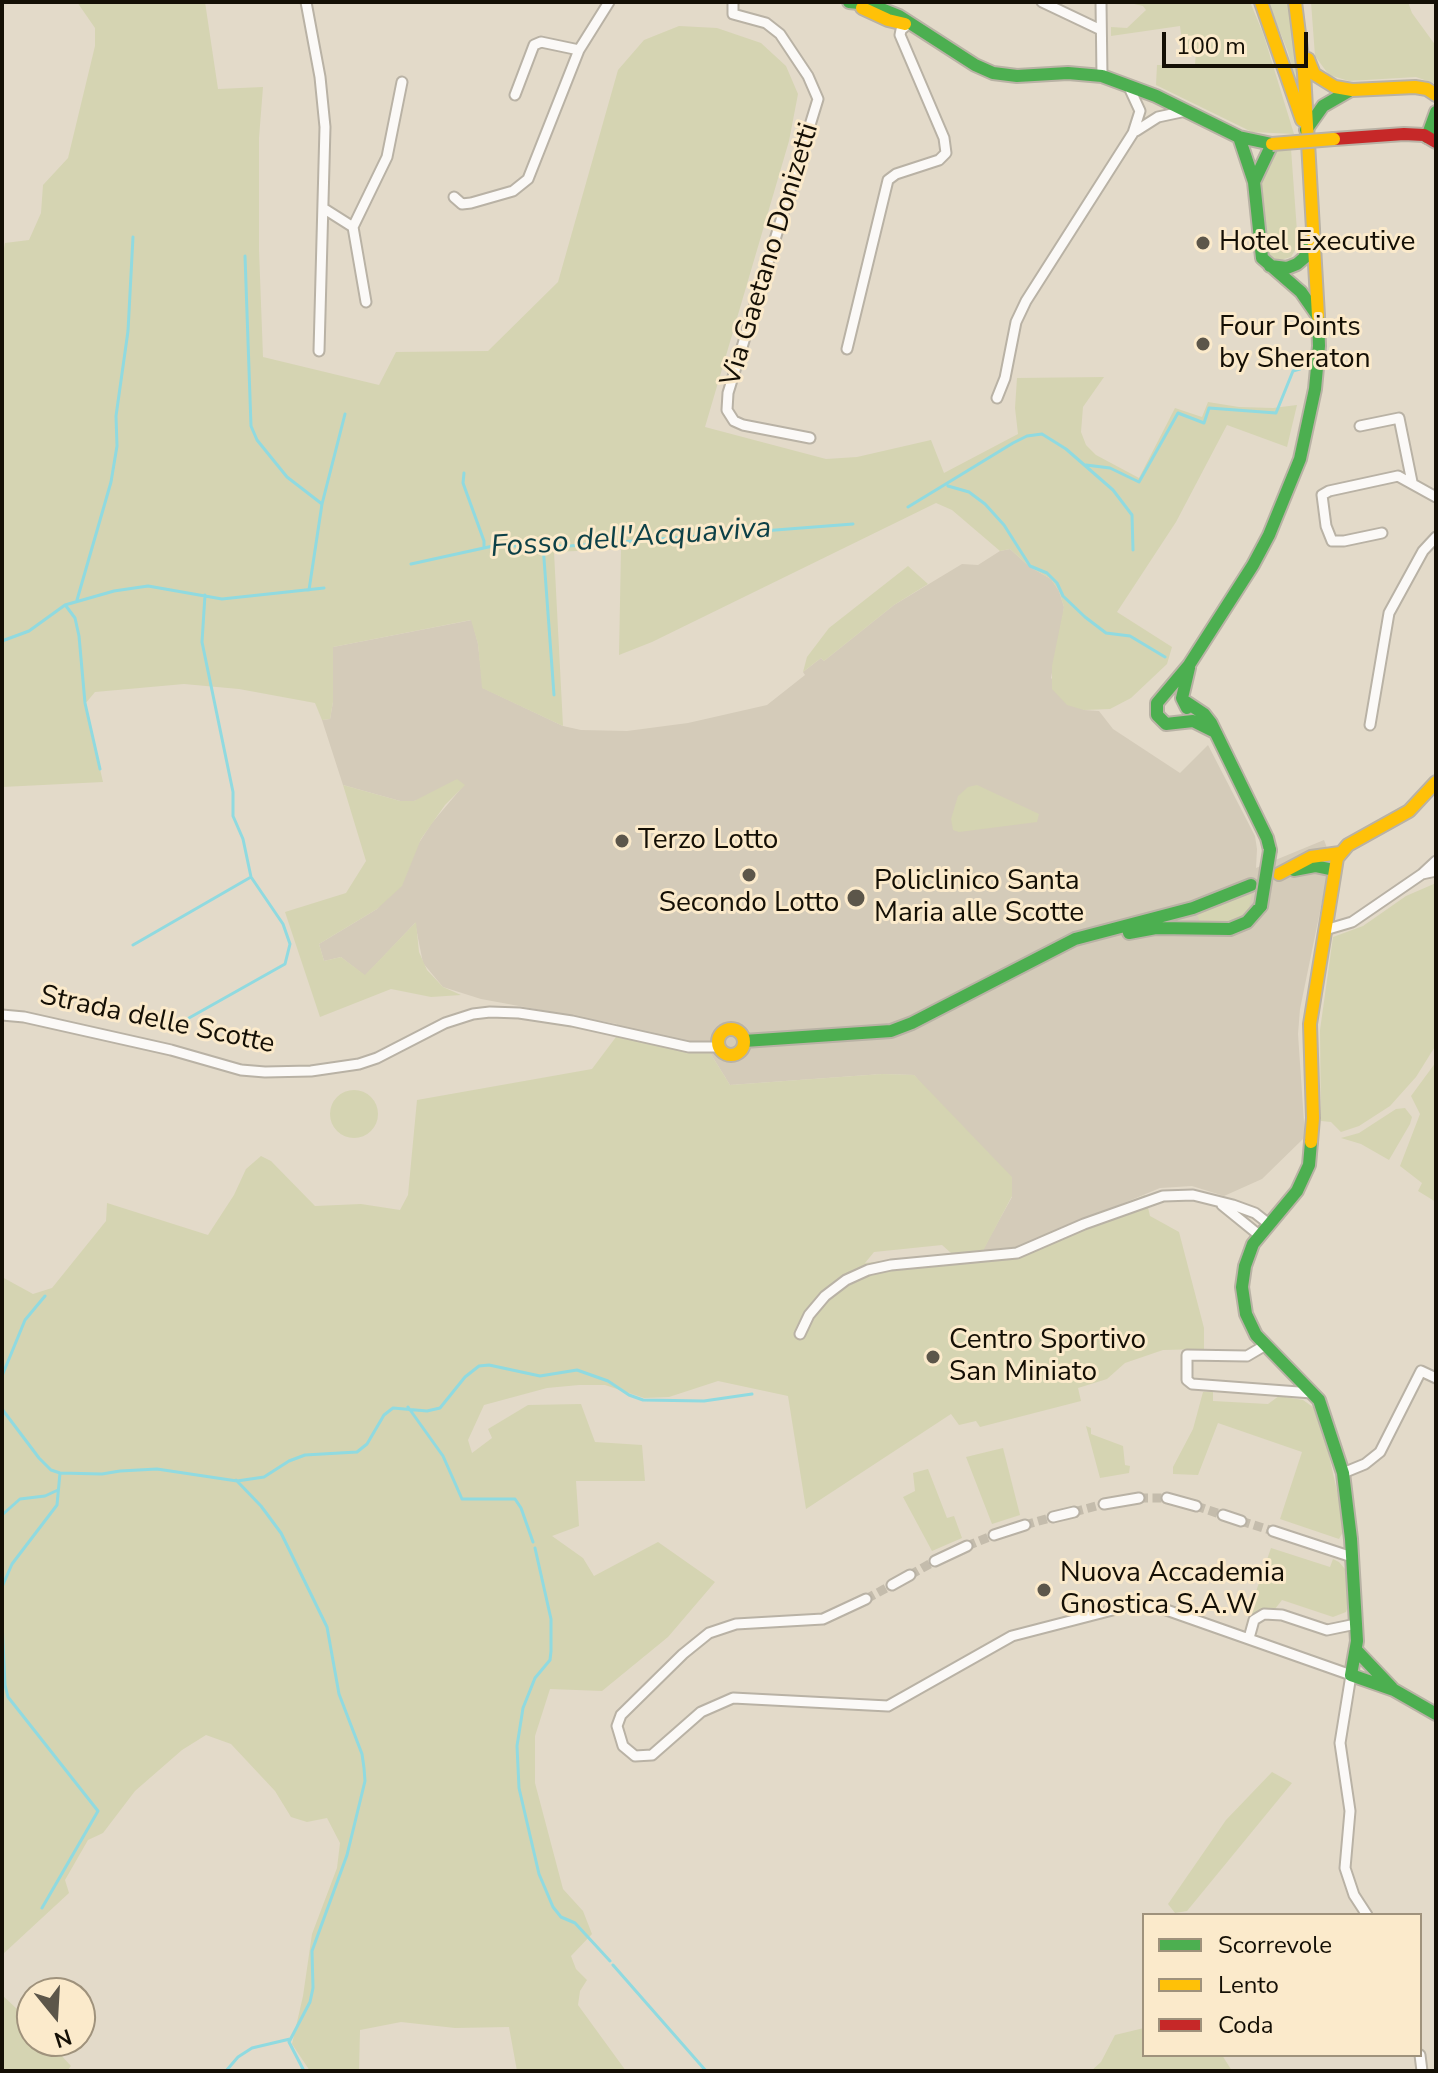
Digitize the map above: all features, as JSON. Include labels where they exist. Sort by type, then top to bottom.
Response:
[{"type":"street","points":[[306,2],[324,116],[319,351]]},
{"type":"street","points":[[454,197],[462,204],[471,203],[513,191],[528,179],[579,50],[609,2]]},
{"type":"street","name":"Via Gaetano Donizetti","points":[[733,2],[733,14],[766,23],[776,30],[808,76],[818,99],[728,393],[727,410],[730,417],[743,425],[810,438]]},
{"type":"street","points":[[855,2],[881,5],[979,68],[993,73],[1102,76],[1156,96],[1239,137],[1272,144],[1397,134],[1432,139],[1436,112]]},
{"type":"street","points":[[855,2],[888,20],[908,24]]},
{"type":"street","points":[[1042,2],[1101,30]]},
{"type":"street","points":[[1101,2],[1102,76]]},
{"type":"street","points":[[1261,2],[1306,130]]},
{"type":"street","points":[[1213,731],[1199,722],[1182,721],[1170,725],[1158,718],[1157,703],[1189,665],[1258,556],[1295,476],[1313,398],[1319,346],[1304,73],[1295,2]]},
{"type":"street","points":[[847,349],[888,180],[892,175],[939,160],[946,153],[944,138],[900,35],[908,24]]},
{"type":"street","points":[[1299,25],[1314,74],[1330,85],[1352,90]]},
{"type":"street","points":[[515,95],[534,45],[541,42],[579,50]]},
{"type":"street","points":[[366,302],[353,227],[387,157],[402,82]]},
{"type":"street","points":[[1128,84],[1140,111]]},
{"type":"street","points":[[1306,130],[1323,106],[1352,90],[1424,88],[1435,96]]},
{"type":"street","points":[[997,398],[1005,378],[1016,322],[1026,301],[1133,133],[1140,111],[1156,96]]},
{"type":"street","points":[[1156,96],[1158,117]]},
{"type":"street","points":[[1133,133],[1158,117],[1186,111]]},
{"type":"street","points":[[1239,137],[1254,182],[1260,252],[1264,261],[1301,292],[1318,318]]},
{"type":"street","points":[[1254,182],[1272,144]]},
{"type":"street","points":[[323,208],[353,227]]},
{"type":"street","points":[[1270,266],[1287,268],[1297,264],[1304,258],[1313,238]]},
{"type":"street","points":[[1360,426],[1399,418],[1412,482]]},
{"type":"street","points":[[1382,533],[1332,541],[1326,526],[1322,496],[1329,491],[1395,476],[1412,482],[1436,497]]},
{"type":"street","points":[[1370,725],[1389,613],[1423,551],[1436,537]]},
{"type":"street","points":[[1182,721],[1187,712],[1184,700],[1189,665]]},
{"type":"street","points":[[1098,932],[1115,935],[1151,928],[1234,928],[1250,920],[1261,906],[1270,850],[1265,833],[1204,714],[1178,695],[1167,694]]},
{"type":"street","points":[[1366,1913],[1354,1895],[1345,1868],[1350,1811],[1340,1743],[1356,1650],[1356,1624],[1343,1473],[1323,1408],[1315,1393],[1264,1346],[1248,1319],[1242,1293],[1246,1260],[1259,1235],[1300,1186],[1311,1152],[1313,1118],[1309,1034],[1334,870],[1340,853],[1352,843],[1405,814],[1419,803],[1436,782]]},
{"type":"street","points":[[1334,870],[1315,866],[1279,874],[1311,857],[1340,853]]},
{"type":"street","points":[[1325,930],[1352,922],[1436,861]]},
{"type":"street","points":[[1422,874],[1436,871]]},
{"type":"street","name":"Strada delle Scotte","points":[[744,1041],[891,1031],[923,1018],[1064,944],[1098,932],[1180,912],[1251,885]]},
{"type":"street","points":[[1180,912],[1179,918],[1193,927]]},
{"type":"street","name":"Strada delle Scotte","points":[[2,1015],[24,1017],[171,1050],[241,1070],[265,1072],[311,1071],[359,1064],[451,1021],[490,1012],[572,1021],[689,1047],[719,1047],[728,1055],[742,1049],[744,1041],[739,1031],[728,1029],[719,1036],[719,1047]]},
{"type":"street","points":[[800,1334],[813,1309],[832,1290],[873,1268],[1017,1253],[1084,1224],[1163,1196],[1193,1195],[1244,1208],[1269,1224]]},
{"type":"street","points":[[1216,1201],[1259,1235]]},
{"type":"street","points":[[1264,1346],[1247,1356],[1187,1355],[1187,1380],[1192,1384],[1315,1393]]},
{"type":"street","points":[[1343,1473],[1365,1464],[1380,1452],[1421,1371],[1436,1378]]},
{"type":"street","points":[[1280,1389],[1290,1383],[1295,1374]]},
{"type":"street","points":[[1104,1504],[1139,1498]]},
{"type":"street","points":[[1167,1498],[1196,1506]]},
{"type":"street","points":[[1053,1517],[1074,1512]]},
{"type":"street","points":[[1223,1515],[1241,1521]]},
{"type":"street","points":[[994,1535],[1025,1525]]},
{"type":"street","points":[[1273,1531],[1352,1557]]},
{"type":"street","points":[[935,1561],[967,1546]]},
{"type":"street","points":[[892,1585],[910,1575]]},
{"type":"street","points":[[866,1599],[823,1619],[731,1624],[709,1633],[621,1715],[618,1732],[625,1750],[639,1757],[652,1755],[701,1712],[733,1698],[888,1706],[1012,1636],[1136,1604],[1160,1607],[1394,1690],[1436,1714]]},
{"type":"street","points":[[1249,1638],[1256,1618],[1267,1614],[1282,1615],[1327,1630],[1356,1624]]},
{"type":"street","points":[[1356,1650],[1394,1690]]},
{"type":"shaded area","name":"Policlinico Santa Maria alle Scotte","points":[[1010,549],[1030,567],[1051,579],[1059,591],[1064,607],[1051,678],[1084,710],[1099,711],[1113,729],[1180,773],[1208,745],[1255,836],[1256,868],[1324,840],[1331,858],[1300,1009],[1298,1034],[1305,1137],[1262,1179],[1224,1196],[1192,1186],[1160,1188],[1016,1248],[982,1251],[1012,1197],[914,1075],[882,1074],[730,1085],[709,1051],[616,1028],[617,1024],[481,999],[443,987],[423,963],[415,923],[365,976],[341,957],[324,961],[319,944],[377,909],[431,824],[464,785],[414,801],[400,801],[343,785],[322,720],[330,719],[333,702],[333,647],[472,620],[483,688],[563,726],[581,730],[627,731],[688,723],[767,705],[805,675],[803,672],[821,658],[824,661],[894,605],[962,564],[978,565],[1000,551]]},
{"type":"green space","points":[[77,2],[205,2],[218,89],[263,87],[259,138],[259,250],[263,357],[379,385],[396,352],[488,351],[558,282],[618,70],[644,40],[679,26],[717,28],[761,43],[786,66],[798,94],[789,141],[705,427],[826,459],[857,457],[931,440],[944,473],[1018,434],[1015,408],[1017,378],[1104,377],[1083,407],[1081,432],[1086,445],[1096,455],[1139,478],[1175,408],[1202,417],[1208,402],[1239,407],[1297,405],[1287,447],[1227,425],[1176,522],[1117,612],[1172,647],[1167,664],[1131,698],[1110,709],[1084,710],[1067,705],[1052,689],[1052,666],[1064,607],[1051,579],[1030,567],[1010,549],[1000,551],[952,510],[936,503],[652,642],[619,655],[621,549],[554,552],[563,726],[482,688],[478,644],[471,620],[333,647],[330,719],[322,720],[315,703],[239,689],[184,684],[95,692],[85,704],[103,782],[2,787],[2,260],[5,243],[29,240],[41,213],[43,185],[68,158],[95,46],[95,28]]},
{"type":"green space","points":[[1125,2],[1250,2],[1263,33],[1294,134],[1252,132],[1156,85],[1157,65],[1195,65],[1196,50],[1183,49],[1180,26],[1111,36],[1111,27],[1127,28],[1146,10],[1143,6]]},
{"type":"green space","points":[[1268,2],[1288,2],[1302,91],[1298,92],[1288,52]]},
{"type":"green space","points":[[1311,2],[1408,2],[1412,13],[1436,46],[1436,84],[1416,77],[1349,81],[1329,75],[1315,56]]},
{"type":"green space","points":[[1291,149],[1298,245],[1291,257],[1277,261],[1266,250],[1260,178],[1272,150]]},
{"type":"green space","points":[[908,566],[928,584],[894,605],[824,661],[821,658],[803,672],[807,657],[829,628]]},
{"type":"green space","points":[[457,779],[465,785],[445,805],[421,839],[402,886],[377,909],[319,944],[324,961],[341,957],[365,975],[416,922],[419,952],[427,970],[443,987],[461,995],[431,997],[391,989],[320,1017],[285,912],[346,893],[366,861],[343,785],[400,801],[414,801]]},
{"type":"green space","points":[[977,785],[1039,814],[1037,822],[959,832],[953,830],[951,819],[958,796],[968,787]]},
{"type":"green space","points":[[1436,883],[1436,1045],[1416,1077],[1390,1106],[1359,1126],[1341,1132],[1331,1122],[1321,1121],[1320,1030],[1333,937],[1363,926],[1406,896]]},
{"type":"green space","points":[[1252,893],[1249,909],[1237,920],[1224,924],[1200,923],[1197,914]]},
{"type":"green space","points":[[616,1037],[688,1051],[709,1051],[730,1085],[882,1074],[914,1075],[1012,1177],[1012,1196],[983,1251],[1016,1248],[1145,1195],[1150,1216],[1179,1232],[1204,1328],[1204,1349],[1163,1350],[1125,1363],[1107,1379],[1078,1388],[1081,1401],[980,1427],[976,1421],[959,1425],[951,1414],[806,1509],[788,1396],[718,1381],[669,1397],[644,1398],[605,1385],[579,1385],[547,1388],[484,1405],[468,1440],[472,1453],[492,1438],[488,1429],[528,1405],[581,1404],[595,1442],[642,1445],[645,1481],[576,1481],[579,1526],[552,1536],[583,1558],[594,1576],[658,1542],[715,1582],[668,1637],[602,1691],[550,1689],[535,1736],[535,1783],[563,1889],[583,1911],[592,1934],[571,1956],[576,1969],[587,1980],[580,1991],[578,2005],[626,2071],[517,2071],[509,2027],[455,2028],[401,2022],[360,2030],[359,2071],[310,2071],[292,2044],[312,1934],[337,1868],[340,1843],[327,1818],[307,1822],[291,1817],[275,1791],[231,1744],[206,1735],[182,1750],[135,1791],[103,1833],[88,1840],[65,1880],[69,1893],[2,1955],[2,1277],[33,1294],[52,1288],[106,1221],[107,1203],[208,1235],[234,1195],[246,1169],[261,1156],[271,1161],[315,1206],[361,1204],[400,1210],[408,1195],[417,1100],[592,1069]],"holes":[[[942,1245],[951,1253],[865,1263],[874,1252]]]},
{"type":"green space","points":[[1436,1062],[1436,1202],[1418,1191],[1422,1183],[1400,1166],[1420,1114],[1411,1096]]},
{"type":"green space","points":[[354,1090],[371,1097],[378,1114],[371,1131],[354,1138],[337,1131],[330,1114],[337,1097]]},
{"type":"green space","points":[[1405,1108],[1412,1117],[1410,1124],[1389,1160],[1361,1144],[1341,1138],[1359,1133],[1396,1109]]},
{"type":"green space","points":[[1213,1391],[1213,1401],[1268,1404],[1279,1396],[1303,1400],[1313,1407],[1325,1438],[1340,1504],[1343,1532],[1339,1539],[1280,1519],[1302,1452],[1218,1423],[1198,1475],[1173,1474],[1173,1467],[1193,1429],[1203,1392]]},
{"type":"green space","points":[[1086,1426],[1091,1428],[1091,1434],[1123,1446],[1125,1465],[1130,1466],[1129,1473],[1100,1478]]},
{"type":"green space","points":[[1003,1448],[1020,1515],[992,1524],[966,1457]]},
{"type":"green space","points":[[928,1469],[947,1518],[954,1516],[962,1538],[932,1551],[903,1497],[915,1491],[913,1473]]},
{"type":"green space","points":[[1271,1548],[1330,1567],[1333,1559],[1339,1562],[1345,1569],[1346,1612],[1333,1617],[1282,1600],[1275,1609],[1262,1609],[1254,1614],[1249,1612]]},
{"type":"green space","points":[[1272,1772],[1292,1783],[1187,1911],[1175,1913],[1168,1904],[1226,1820]]},
{"type":"green space","points":[[2,1995],[16,2008],[16,2057],[63,2057],[71,2066],[67,2071],[2,2071]]},
{"type":"green space","points":[[1142,2028],[1142,2057],[1223,2057],[1232,2071],[1091,2071],[1101,2062],[1115,2035]]},
{"type":"waterway","points":[[77,600],[111,482],[117,446],[116,416],[128,331],[133,237]]},
{"type":"waterway","points":[[245,256],[251,426],[257,440],[287,477],[322,504]]},
{"type":"waterway","points":[[1086,465],[1110,468],[1139,482],[1178,413],[1204,423],[1209,408],[1276,413],[1293,371],[1300,369]]},
{"type":"waterway","points":[[309,590],[322,504],[345,414]]},
{"type":"waterway","name":"Fosso dell'Acquaviva","points":[[908,507],[1013,443],[1027,436],[1042,434],[1066,449],[1113,490],[1132,515],[1133,550]]},
{"type":"waterway","points":[[464,473],[463,483],[484,548]]},
{"type":"waterway","points":[[948,486],[969,492],[985,504],[1004,525],[1030,566],[1047,573],[1057,583],[1063,596],[1085,617],[1106,633],[1130,636],[1165,657]]},
{"type":"waterway","name":"Fosso dell'Acquaviva","points":[[411,564],[493,546],[569,546],[853,524]]},
{"type":"waterway","points":[[543,545],[554,695]]},
{"type":"waterway","name":"Fosso dell'Acquaviva","points":[[2,641],[29,631],[65,605],[114,591],[148,586],[222,599],[324,588]]},
{"type":"waterway","points":[[189,1018],[285,964],[290,944],[283,924],[251,877],[243,839],[233,816],[233,792],[202,642],[205,595]]},
{"type":"waterway","points":[[66,606],[75,618],[79,636],[85,703],[100,769]]},
{"type":"waterway","points":[[133,945],[251,877]]},
{"type":"waterway","points":[[2,1376],[25,1320],[45,1296]]},
{"type":"waterway","points":[[2,1409],[39,1458],[51,1470],[60,1473],[102,1474],[157,1469],[237,1481],[264,1477],[305,1455],[357,1452],[367,1444],[384,1415],[393,1408],[427,1411],[440,1408],[465,1377],[479,1366],[489,1365],[540,1376],[577,1370],[608,1381],[643,1400],[704,1401],[752,1394]]},
{"type":"waterway","points":[[408,1407],[443,1456],[462,1499],[515,1499],[533,1542]]},
{"type":"waterway","points":[[2,1587],[12,1564],[57,1505],[60,1473]]},
{"type":"waterway","points":[[236,1480],[281,1533],[327,1627],[339,1694],[362,1754],[364,1768],[365,1781],[347,1855],[312,1951],[313,1988],[310,2002],[289,2042],[304,2071]]},
{"type":"waterway","points":[[2,1515],[20,1499],[45,1496],[58,1490]]},
{"type":"waterway","points":[[535,1548],[551,1619],[551,1651],[550,1660],[535,1678],[523,1708],[517,1746],[519,1788],[539,1874],[553,1907],[561,1917],[575,1923],[610,1961]]},
{"type":"waterway","points":[[2,1622],[8,1697],[98,1811],[42,1908]]},
{"type":"waterway","points":[[613,1965],[706,2071]]},
{"type":"waterway","points":[[226,2071],[238,2057],[252,2048],[290,2039]]},
{"type":"tunnel","points":[[1139,1498],[1167,1498]]},
{"type":"tunnel","points":[[1074,1512],[1104,1504]]},
{"type":"tunnel","points":[[1196,1506],[1223,1515]]},
{"type":"tunnel","points":[[1025,1525],[1053,1517]]},
{"type":"tunnel","points":[[1241,1521],[1273,1531]]},
{"type":"tunnel","points":[[967,1546],[994,1535]]},
{"type":"tunnel","points":[[910,1575],[935,1561]]},
{"type":"tunnel","points":[[866,1599],[892,1585]]},
{"type":"traffic: fast","points":[[849,2],[869,4],[899,16],[975,65],[993,73],[1102,76],[1156,96],[1239,137],[1272,144],[1254,182]]},
{"type":"traffic: fast","points":[[1306,130],[1323,106],[1349,91]]},
{"type":"traffic: fast","points":[[1427,137],[1436,112]]},
{"type":"traffic: fast","points":[[1239,137],[1254,182],[1262,258],[1301,292],[1317,315]]},
{"type":"traffic: fast","points":[[1270,266],[1287,268],[1297,264],[1304,258],[1312,240]]},
{"type":"traffic: fast","points":[[1213,731],[1193,721],[1166,724],[1157,715],[1157,703],[1189,665],[1269,535],[1300,459],[1315,389],[1318,316]]},
{"type":"traffic: fast","points":[[1187,708],[1182,698],[1189,668]]},
{"type":"traffic: fast","points":[[1186,702],[1211,723],[1270,850]]},
{"type":"traffic: fast","points":[[1261,906],[1270,850]]},
{"type":"traffic: fast","points":[[1294,870],[1315,866],[1334,870]]},
{"type":"traffic: fast","points":[[744,1041],[891,1031],[1075,939],[1193,908],[1251,885]]},
{"type":"traffic: fast","points":[[1129,933],[1156,928],[1230,929],[1247,922],[1261,906]]},
{"type":"traffic: fast","points":[[1311,1142],[1309,1165],[1297,1191],[1253,1244],[1242,1287],[1246,1314],[1256,1335],[1319,1400],[1343,1473],[1351,1539],[1357,1641],[1351,1675],[1394,1690],[1436,1714]]},
{"type":"traffic: fast","points":[[1356,1650],[1392,1688]]},
{"type":"traffic: slow","points":[[1261,2],[1302,120]]},
{"type":"traffic: slow","points":[[1295,2],[1304,73],[1318,316]]},
{"type":"traffic: slow","points":[[862,8],[905,24]]},
{"type":"traffic: slow","points":[[1308,59],[1314,74],[1335,87],[1352,90],[1415,87],[1427,89],[1436,95]]},
{"type":"traffic: slow","points":[[1272,144],[1334,139]]},
{"type":"traffic: slow","points":[[1311,1142],[1310,1024],[1337,858],[1348,845],[1409,811],[1436,782]]},
{"type":"traffic: slow","points":[[1279,874],[1311,857],[1340,853]]},
{"type":"traffic: slow","points":[[731,1029],[740,1033],[744,1042],[740,1051],[731,1055],[722,1051],[718,1042],[722,1033],[731,1029]]},
{"type":"traffic: jam","points":[[1334,139],[1404,134],[1424,135],[1436,142]]},
{"type":"place","name":"Hotel Executive","points":[[1203,243]]},
{"type":"place","name":"Four Points by Sheraton","points":[[1203,344]]},
{"type":"place","name":"Terzo Lotto","points":[[622,841]]},
{"type":"place","name":"Secondo Lotto","points":[[749,875]]},
{"type":"place","name":"Policlinico Santa Maria alle Scotte","points":[[856,898]]},
{"type":"place","name":"Centro Sportivo San Miniato","points":[[933,1357]]},
{"type":"place","name":"Nuova Accademia Gnostica S.A.W","points":[[1044,1590]]}]
